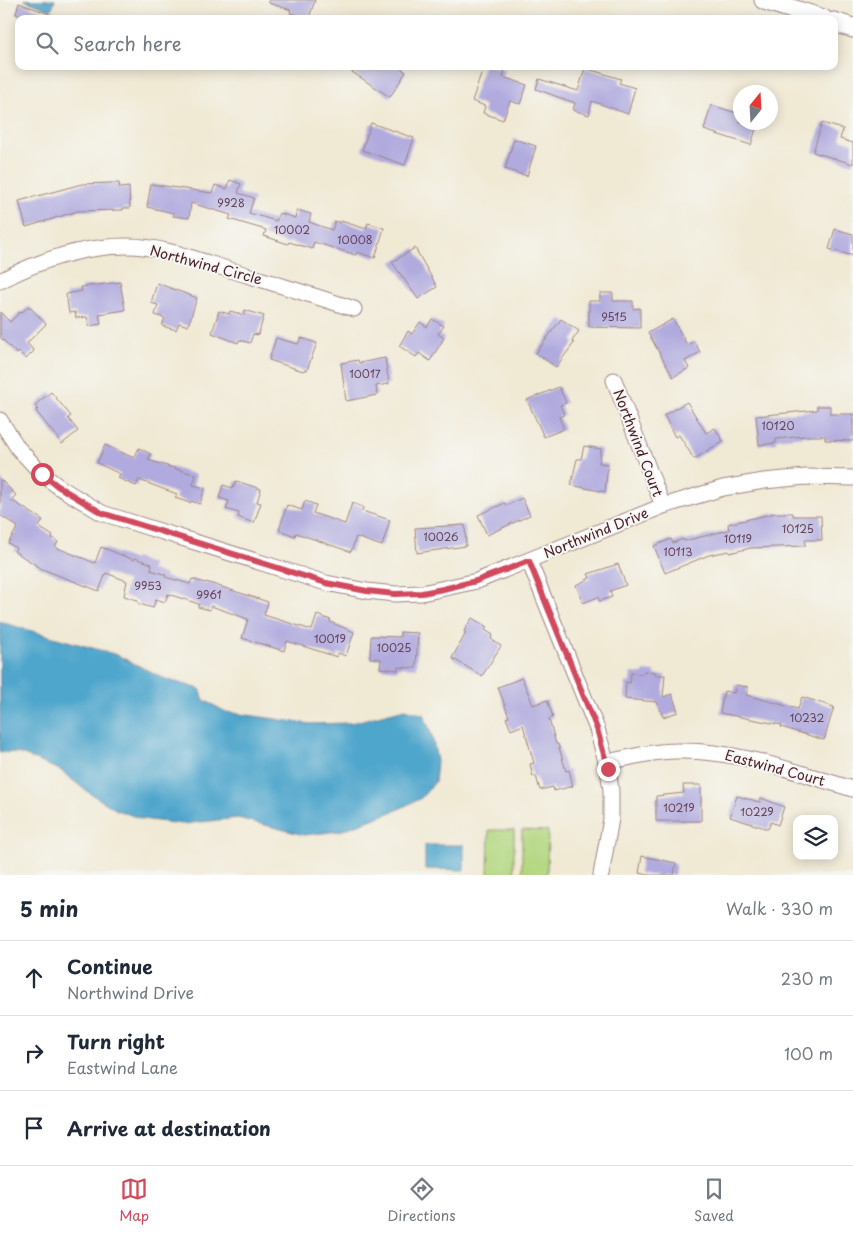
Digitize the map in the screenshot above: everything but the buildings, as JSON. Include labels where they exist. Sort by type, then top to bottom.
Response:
[{"type":"main road","points":[[764,0],[811,15]]},
{"type":"main road","points":[[838,23],[853,28]]},
{"type":"street","name":"Northwind Circle","points":[[0,281],[58,255],[106,247],[134,246],[178,254],[354,309]]},
{"type":"street","name":"Northwind Court","points":[[614,380],[663,506]]},
{"type":"street","name":"Northwind Drive","points":[[0,420],[18,448],[42,474],[59,487],[102,513],[326,583],[395,594],[422,593],[476,581],[663,506],[723,488],[764,480],[806,477],[853,478]]},
{"type":"street","points":[[529,561],[597,729],[607,762],[611,812],[601,875]]},
{"type":"street","name":"Eastwind Court","points":[[607,762],[673,751],[715,752],[750,759],[853,790]]},
{"type":"green space","points":[[489,830],[514,830],[514,875],[488,875]]},
{"type":"green space","points":[[522,830],[548,831],[547,875],[522,875]]},
{"type":"water","points":[[24,0],[55,0],[51,10]]},
{"type":"water","points":[[0,622],[117,655],[165,679],[200,689],[204,700],[226,712],[310,724],[351,723],[405,709],[424,715],[432,736],[437,761],[435,782],[421,798],[397,810],[340,831],[304,835],[238,818],[182,824],[142,819],[117,810],[85,790],[60,770],[21,754],[0,753]]},
{"type":"water","points":[[425,845],[464,845],[464,870],[425,869]]},
{"type":"route","points":[[42,474],[59,487],[102,513],[326,583],[367,591],[395,594],[422,593],[476,581],[529,561],[597,729],[608,769]]}]
